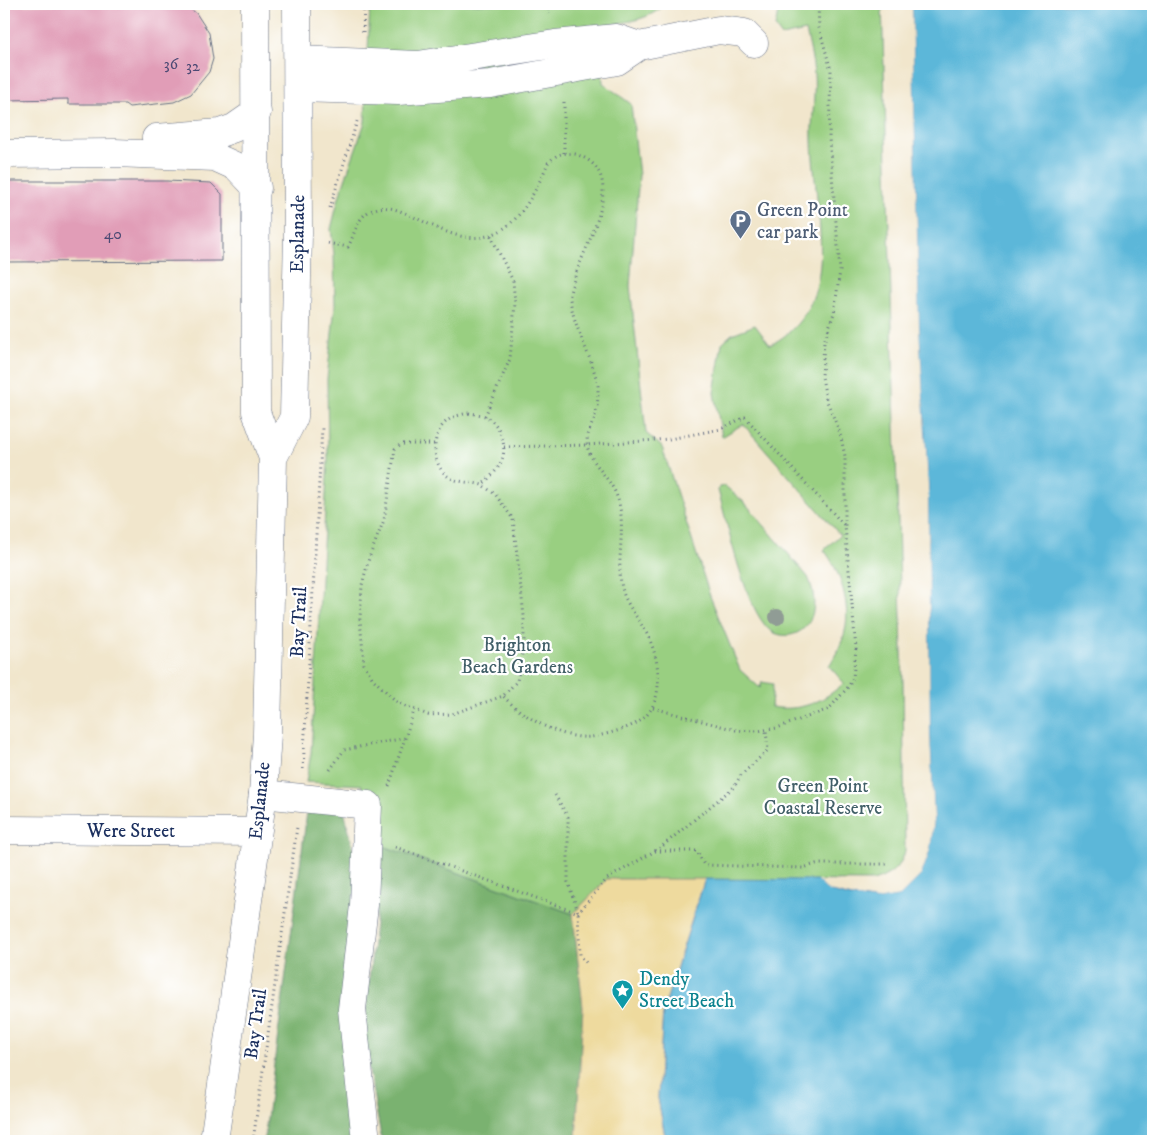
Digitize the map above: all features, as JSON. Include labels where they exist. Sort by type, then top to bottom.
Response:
[{"type":"main road","name":"Esplanade","points":[[214,1141],[263,794],[267,734],[273,458],[256,412],[256,4]]},
{"type":"main road","name":"Esplanade","points":[[273,458],[294,417],[298,88],[297,4]]},
{"type":"main road","points":[[115,153],[154,138],[224,132],[256,100],[298,88],[398,91],[443,89],[564,72],[618,61],[639,46],[719,30],[744,34],[754,44]]},
{"type":"main road","points":[[256,59],[418,65],[555,44],[616,38],[639,46]]},
{"type":"main road","points":[[4,154],[115,153],[215,157],[237,167],[257,188]]},
{"type":"main road","points":[[263,794],[368,806],[364,905],[352,1009],[366,1141]]},
{"type":"main road","name":"Were Street","points":[[4,830],[257,832]]},
{"type":"path","points":[[364,4],[364,14]]},
{"type":"path","points":[[653,708],[736,730],[766,730],[777,728],[829,709],[853,677],[856,649],[845,526],[845,456],[840,433],[826,399],[822,377],[824,342],[834,313],[840,271],[829,138],[831,70],[819,28],[818,6],[776,4]]},
{"type":"path","points":[[564,72],[564,153]]},
{"type":"path","points":[[328,214],[359,113]]},
{"type":"path","points":[[328,243],[348,247],[360,219],[375,208],[400,210],[462,237],[490,234],[503,230],[522,214],[548,163],[554,156],[564,153],[578,155],[590,160],[602,177],[602,203],[597,222],[583,254],[569,297],[598,386],[598,401],[588,435],[587,446],[617,494],[621,532],[622,587],[625,597],[648,637],[657,667],[657,684],[653,708],[644,718],[611,733],[585,739],[565,735],[550,728],[521,711],[503,696]]},
{"type":"path","points":[[328,234],[328,253]]},
{"type":"path","points":[[485,416],[510,359],[515,304],[513,281],[490,234]]},
{"type":"path","points":[[434,444],[401,444],[395,450],[384,520],[368,558],[362,585],[360,619],[364,664],[372,678],[392,698],[414,711],[428,715],[452,714],[503,696],[517,681],[524,640],[522,598],[512,519],[495,494],[482,485],[459,482],[445,474],[436,460],[434,444],[439,430],[452,417],[469,413],[485,416],[494,422],[501,433],[504,447],[501,463],[482,485]]},
{"type":"path","points":[[504,447],[587,446],[669,439],[721,429],[745,416],[845,526]]},
{"type":"path","name":"Bay Trail","points":[[253,1141],[306,798],[307,736],[322,422]]},
{"type":"path","points":[[382,793],[392,778],[414,711]]},
{"type":"path","points":[[578,913],[607,879],[655,851],[734,787],[741,775],[768,750],[766,730]]},
{"type":"path","points":[[306,798],[344,750],[405,738]]},
{"type":"path","points":[[555,796],[568,817],[568,882],[578,913],[580,955],[588,965]]},
{"type":"path","points":[[366,837],[578,913]]},
{"type":"path","points":[[655,851],[696,850],[704,865],[803,868],[816,864],[887,864]]},
{"type":"green space","name":"Brighton Beach Gardens","points":[[370,4],[666,4],[642,18],[598,27],[603,83],[631,104],[639,175],[630,286],[646,433],[662,447],[710,596],[740,670],[760,688],[762,682],[773,684],[771,707],[792,708],[801,707],[819,700],[844,683],[829,666],[845,631],[845,599],[835,567],[824,550],[840,535],[743,424],[722,437],[714,393],[722,343],[732,334],[755,325],[770,345],[787,334],[806,312],[814,294],[820,268],[819,213],[812,140],[813,63],[806,31],[781,36],[775,27],[779,8],[804,10],[807,4],[882,4],[903,683],[905,851],[897,867],[884,877],[873,881],[607,879],[573,914],[383,846],[362,793],[362,785],[306,782],[311,753],[328,459],[327,379],[335,306],[334,254],[331,229],[339,197],[365,122]]},
{"type":"green space","points":[[725,486],[745,503],[808,577],[812,588],[814,605],[812,617],[805,628],[799,632],[787,635],[774,633],[764,624],[756,611],[736,560],[718,490],[720,487]]},
{"type":"green space","points":[[344,810],[357,863],[355,1141],[264,1141],[307,812]]},
{"type":"green space","points":[[383,846],[573,914],[583,1007],[576,1141],[382,1141],[363,1039]]},
{"type":"sand","name":"Dendy Street Beach","points":[[607,879],[705,879],[663,1011],[658,1098],[666,1141],[576,1141],[583,1007],[573,914]]},
{"type":"water","points":[[912,4],[1153,4],[1153,1141],[666,1141],[658,1098],[663,1011],[705,879],[817,880],[828,891],[876,900],[900,896],[921,875],[930,850],[934,819],[930,736],[928,485],[919,327]]},
{"type":"pier","points":[[909,4],[912,4],[919,327],[928,485],[930,736],[934,819],[930,850],[921,875],[900,896],[876,900],[828,891],[817,880],[820,880],[829,889],[852,895],[876,898],[899,894],[919,873],[927,850],[932,819],[927,736],[926,485],[916,327]]},
{"type":"building","points":[[183,4],[196,13],[209,33],[213,59],[209,72],[191,94],[174,102],[129,107],[125,104],[68,104],[68,99],[4,100],[4,6]]},
{"type":"building","points":[[4,181],[167,181],[211,183],[222,194],[222,261],[4,262]]},
{"type":"place","name":"Green Point car park","points":[[741,240]]},
{"type":"place","name":"Dendy Street Beach","points":[[623,1009]]},
{"type":"park label","name":"Green Point Coastal Reserve","points":[[823,797]]}]
